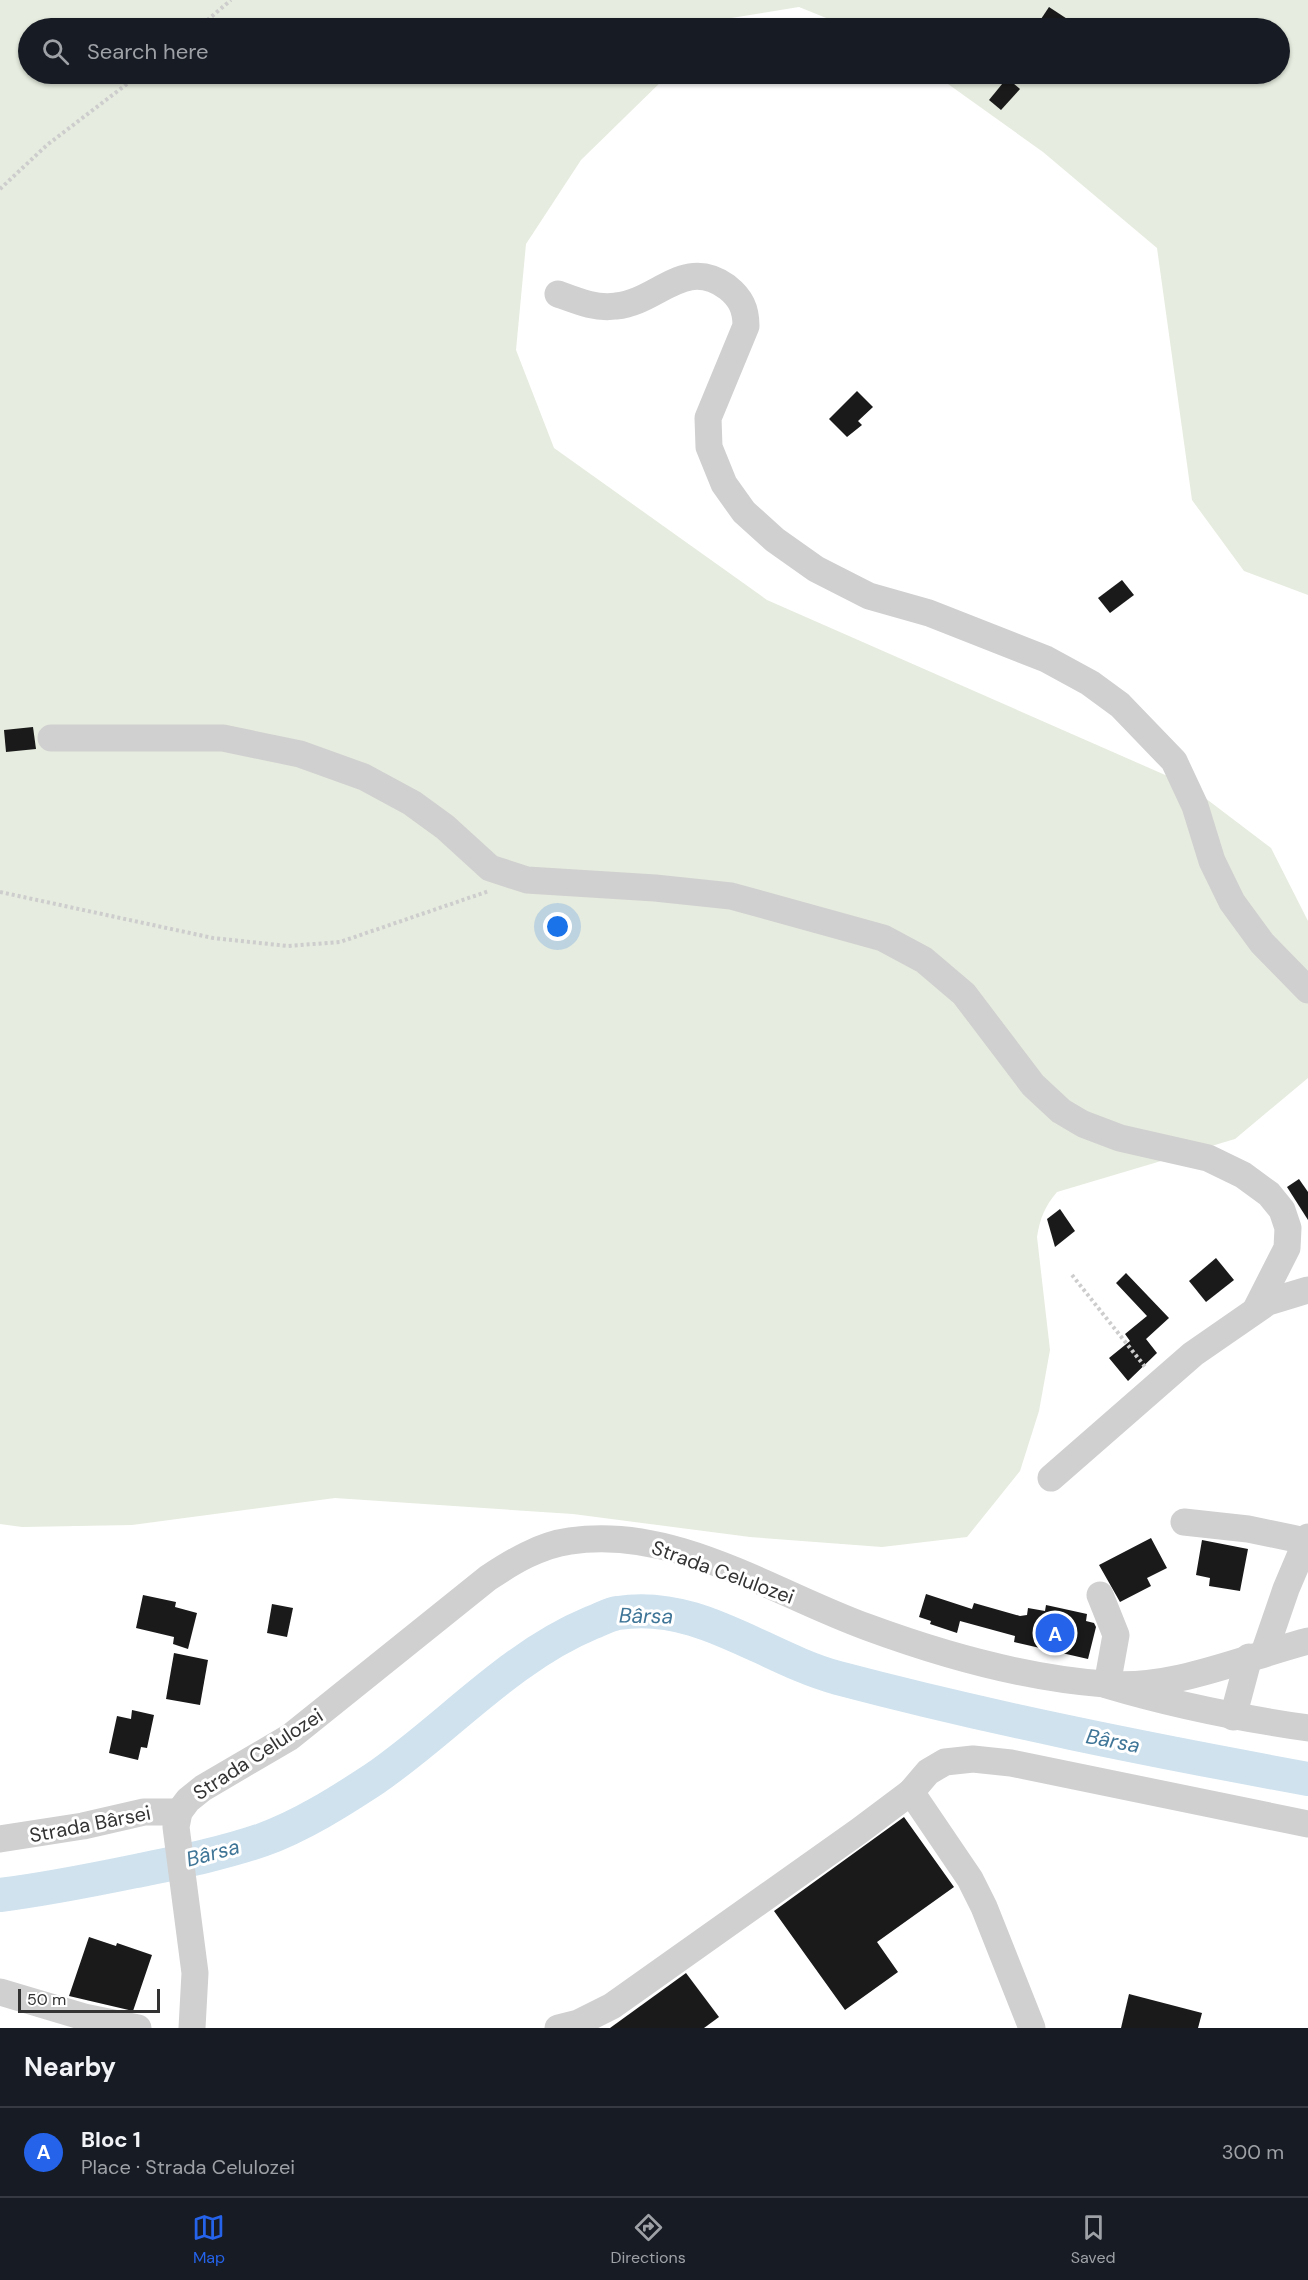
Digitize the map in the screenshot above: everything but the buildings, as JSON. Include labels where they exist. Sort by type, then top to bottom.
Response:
[{"type":"street","points":[[558,294],[586,305],[617,306],[655,293],[679,279],[699,275],[718,281],[737,294],[746,310],[746,326],[720,383],[708,418],[709,447],[724,484],[744,512],[775,540],[816,569],[869,596],[929,614],[1047,659],[1090,683],[1120,705],[1174,760],[1195,806],[1212,861],[1232,902],[1262,943],[1308,990]]},
{"type":"street","points":[[51,738],[223,738],[300,754],[364,777],[412,804],[445,827],[490,868],[527,880],[655,888],[730,896],[883,938],[924,960],[964,994],[1033,1085],[1061,1111],[1083,1124],[1120,1138],[1208,1158],[1243,1175],[1269,1194],[1282,1210],[1288,1228],[1287,1248],[1256,1309]]},
{"type":"street","points":[[1051,1478],[1157,1382],[1256,1309],[1268,1302],[1308,1290]]},
{"type":"street","points":[[1184,1522],[1248,1529],[1307,1539],[1256,1655],[1233,1717]]},
{"type":"street","name":"Strada Celulozei","points":[[178,1819],[188,1800],[203,1788],[290,1737],[488,1578],[511,1563],[568,1541],[599,1538],[635,1540],[675,1550],[866,1627],[947,1654],[1016,1672],[1107,1685],[1165,1702],[1233,1717],[1308,1728]]},
{"type":"street","points":[[1100,1595],[1116,1635],[1107,1685]]},
{"type":"street","name":"Strada Celulozei","points":[[1107,1685],[1169,1680],[1308,1641]]},
{"type":"street","points":[[558,2028],[578,2023],[612,2006],[911,1792],[928,1772],[945,1762],[973,1759],[1011,1763],[1308,1824]]},
{"type":"street","points":[[911,1792],[970,1879],[984,1907],[1032,2028]]},
{"type":"street","name":"Strada Bârsei","points":[[0,1839],[83,1826],[144,1812],[178,1819]]},
{"type":"street","points":[[178,1819],[195,1973],[192,2028]]},
{"type":"street","points":[[0,1992],[96,2020],[138,2028]]},
{"type":"path","points":[[210,18],[231,0]]},
{"type":"path","points":[[0,189],[47,145],[127,84]]},
{"type":"path","points":[[0,892],[213,938],[288,946],[340,942],[460,899],[527,880]]},
{"type":"path","points":[[1072,1275],[1157,1382]]},
{"type":"shaded area","points":[[0,0],[1308,0],[1308,595],[1244,571],[1192,500],[1157,248],[1043,152],[948,84],[1290,84],[1290,18],[826,18],[799,7],[731,18],[18,18],[18,84],[659,84],[581,160],[526,244],[516,350],[554,448],[767,600],[1188,785],[1271,848],[1308,921],[1308,1078],[1235,1139],[1057,1192],[1053,1197],[1046,1207],[1037,1237],[1050,1350],[1039,1411],[1020,1471],[967,1537],[882,1547],[750,1537],[573,1514],[335,1498],[132,1525],[22,1527],[0,1524]]},
{"type":"waterway","name":"Bârsa","points":[[0,1895],[190,1860],[248,1845],[291,1828],[374,1779],[533,1655],[561,1637],[618,1613],[648,1611],[676,1615],[731,1633],[784,1658],[838,1678],[955,1707],[1131,1745],[1308,1779]]},
{"type":"place","name":"Bloc 1","points":[[1055,1633]]}]
